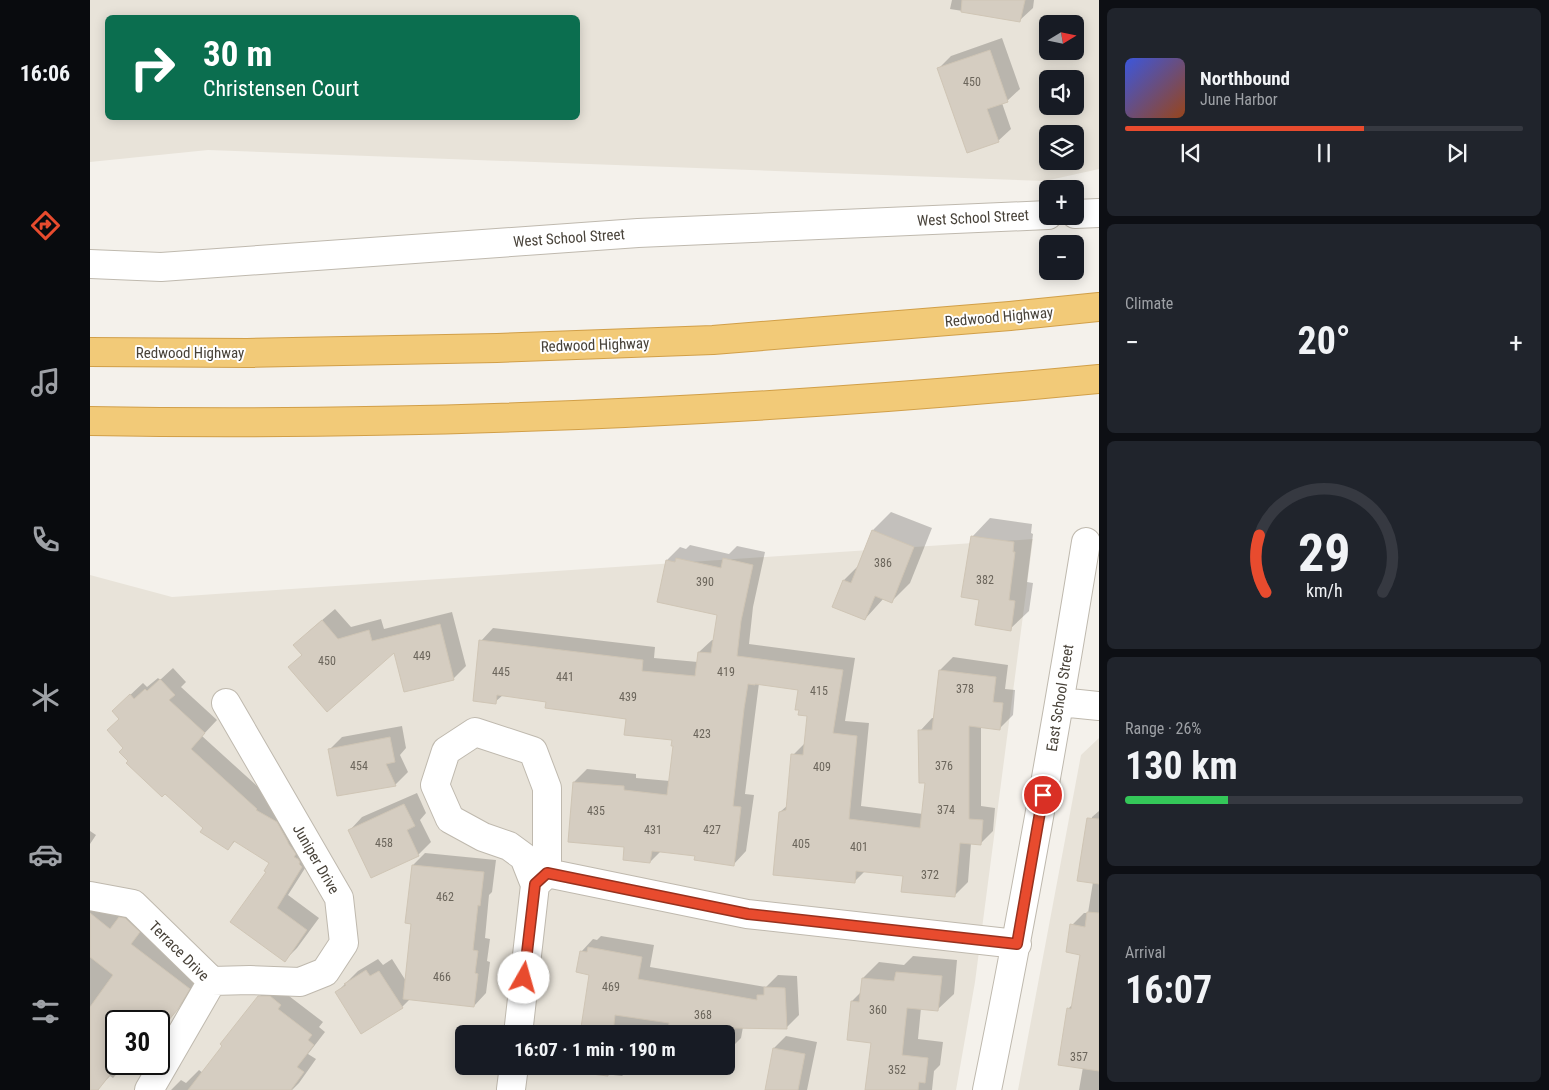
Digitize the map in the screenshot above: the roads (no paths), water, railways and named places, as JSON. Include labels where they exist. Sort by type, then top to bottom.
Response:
[{"type":"highway","name":"Redwood Highway","points":[[90,352],[247,353],[497,348],[713,340],[1099,307]]},
{"type":"highway","points":[[90,421],[206,423],[349,422],[563,416],[760,406],[993,389],[1099,379]]},
{"type":"street","points":[[1084,214],[1099,213]]},
{"type":"street","name":"West School Street","points":[[90,264],[161,267],[638,233],[1039,215]]},
{"type":"street","name":"East School Street","points":[[987,1090],[1017,944],[1086,542]]},
{"type":"street","points":[[1060,702],[1099,706]]},
{"type":"street","name":"Juniper Drive","points":[[212,982],[250,980],[300,982],[325,972],[344,943],[339,898],[226,703]]},
{"type":"street","points":[[519,1025],[541,879],[547,788],[533,751],[475,732],[446,751],[435,784],[450,820],[483,837],[509,846],[524,857],[541,879],[748,914],[1017,944]]},
{"type":"street","name":"Terrace Drive","points":[[90,896],[133,904],[212,982],[149,1090]]},
{"type":"street","points":[[511,1090],[513,1075]]}]
